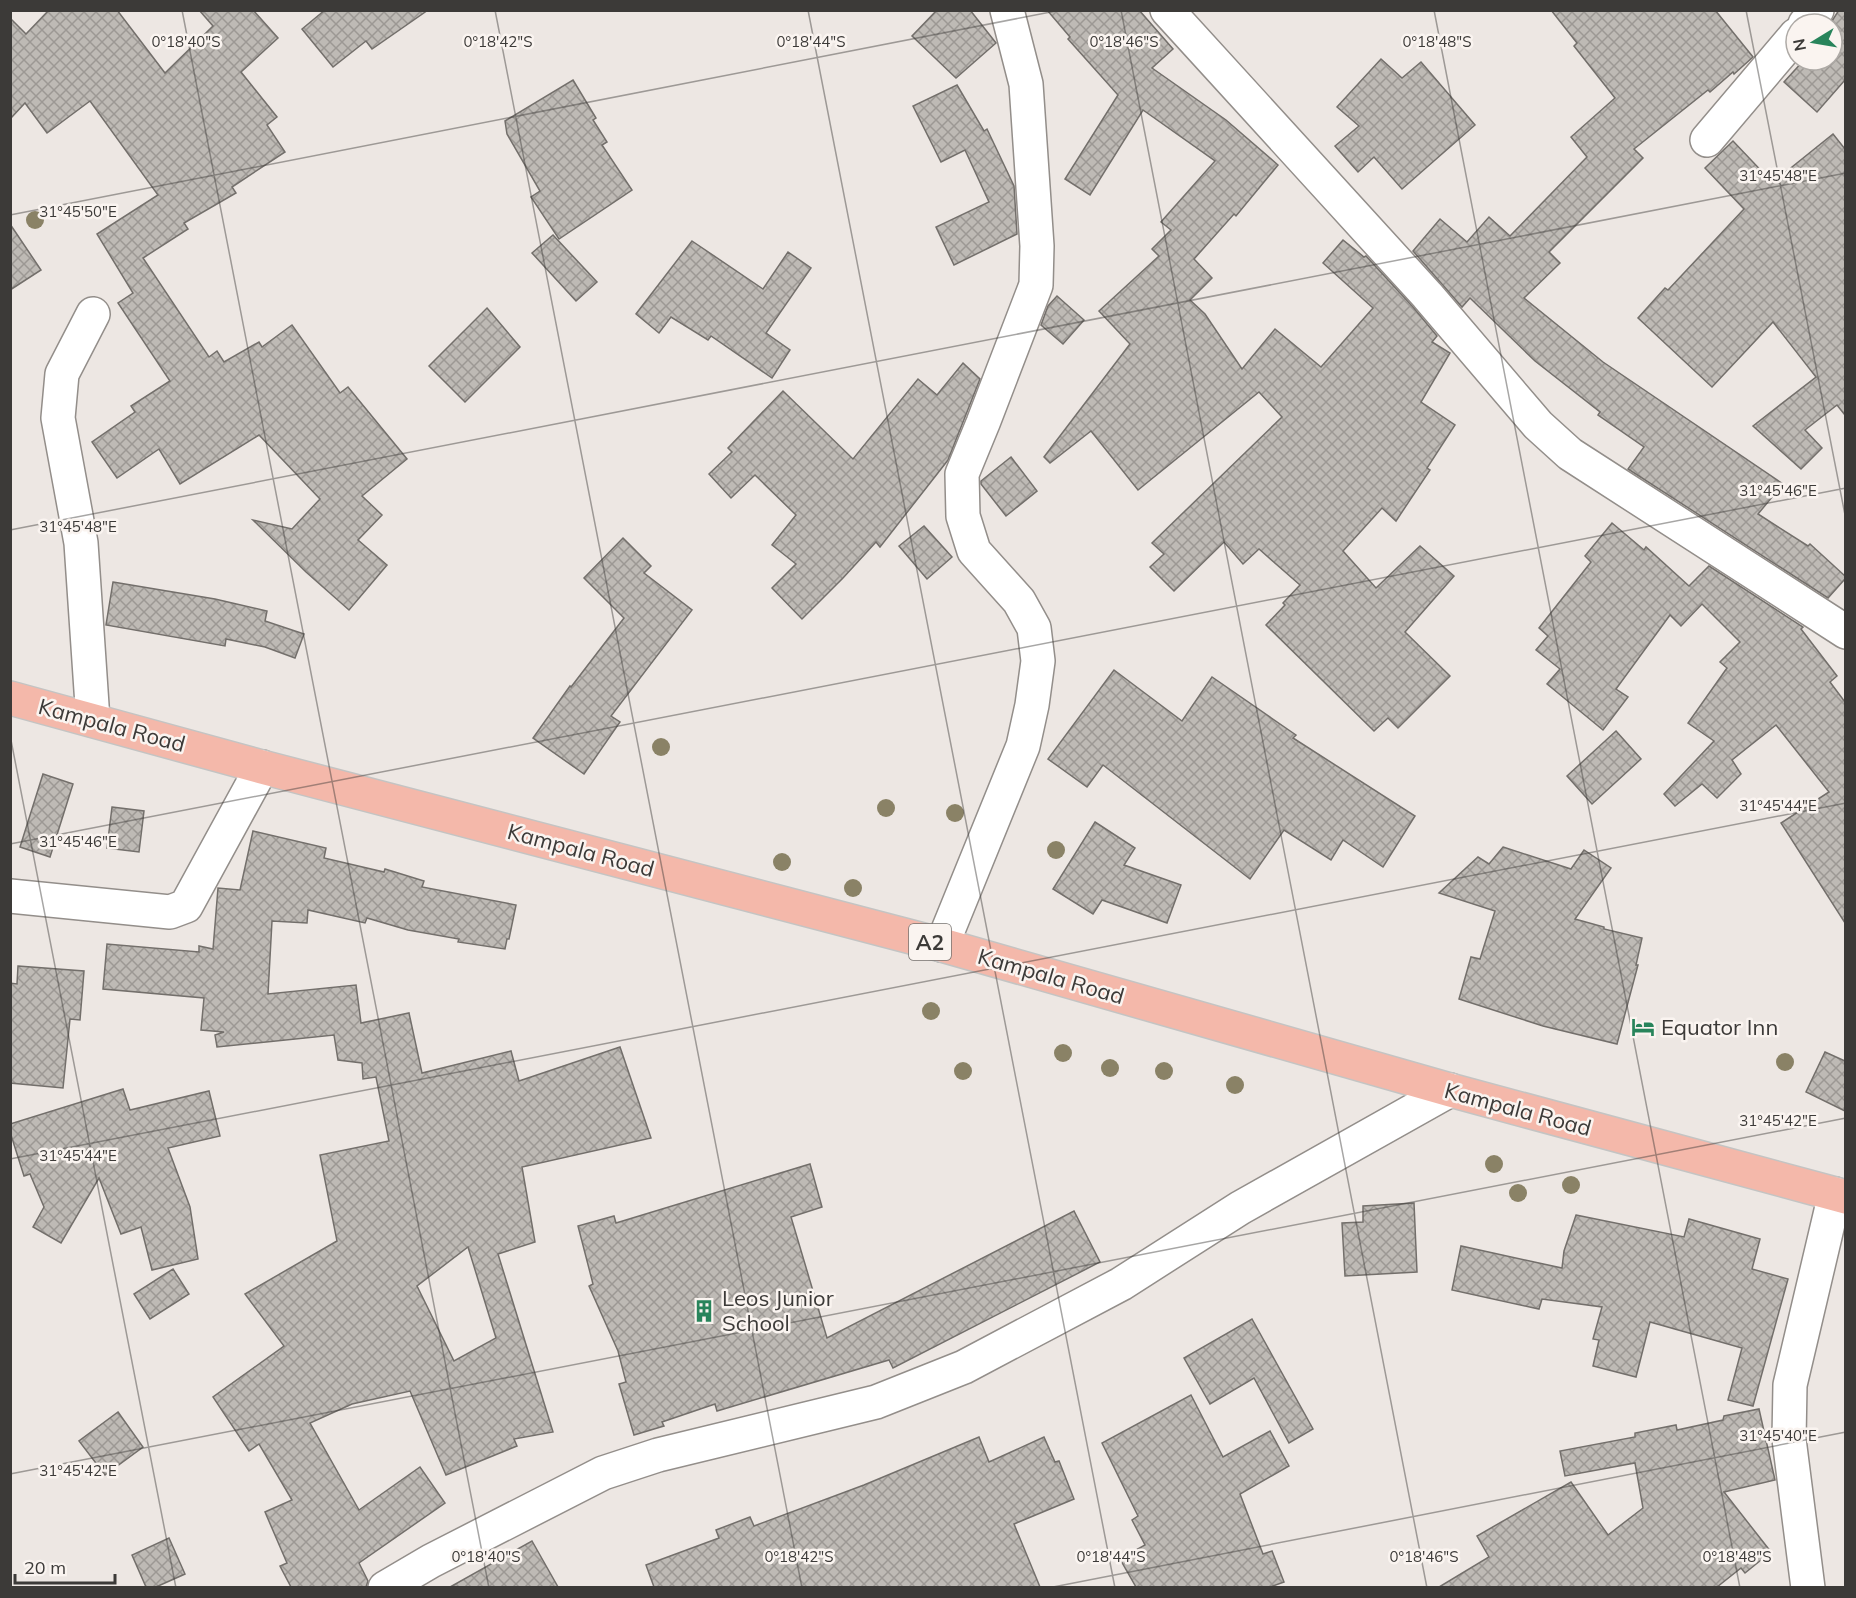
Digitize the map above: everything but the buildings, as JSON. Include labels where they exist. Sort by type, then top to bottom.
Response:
[{"type":"main road","name":"Kampala Road","points":[[10,698],[942,945],[1450,1090],[1840,1195]]},
{"type":"street","points":[[942,945],[1023,746],[1038,661],[1034,628],[1019,601],[974,550],[963,516],[962,474],[1036,285],[1037,246],[1026,84],[1007,10]]},
{"type":"street","points":[[1167,10],[1427,295],[1538,425],[1570,454],[1845,632]]},
{"type":"street","points":[[1707,140],[1784,49]]},
{"type":"street","points":[[93,314],[62,374],[58,418],[81,543],[93,720]]},
{"type":"street","points":[[10,896],[170,912],[186,906],[262,766]]},
{"type":"street","points":[[385,1587],[603,1473],[658,1455],[876,1402],[964,1367],[1121,1284],[1240,1208],[1450,1090]]},
{"type":"street","points":[[1808,1587],[1789,1439],[1790,1385],[1840,1195]]},
{"type":"place","name":"Equator Inn","points":[[1643,1027]]},
{"type":"place","name":"Leos Junior School","points":[[704,1311]]}]
